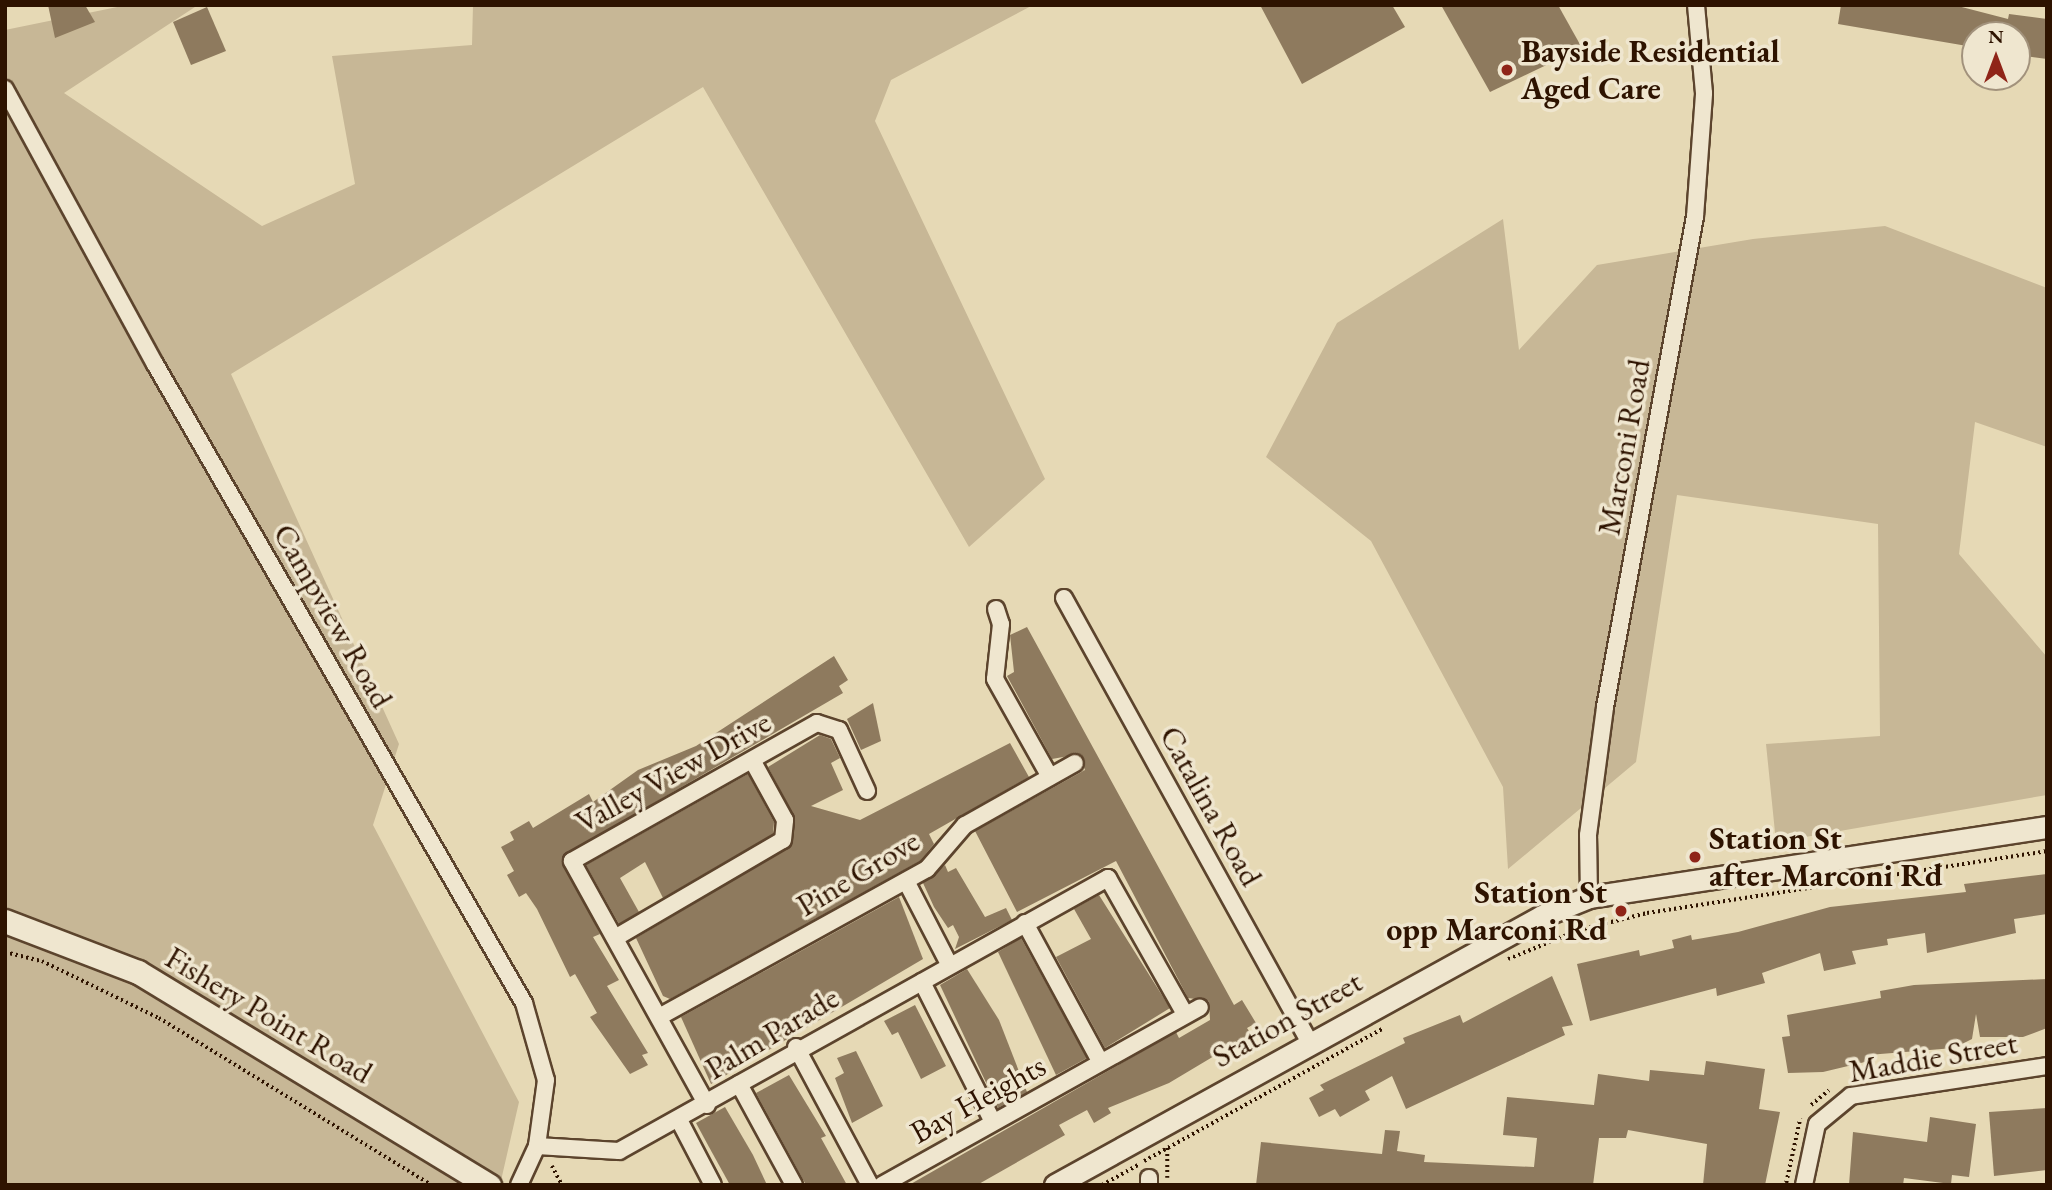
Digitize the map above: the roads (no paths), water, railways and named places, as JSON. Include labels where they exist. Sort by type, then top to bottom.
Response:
[{"type":"main road","name":"Fishery Point Road","points":[[5,921],[138,972],[489,1185]]},
{"type":"street","name":"Marconi Road","points":[[1590,898],[1588,835],[1605,707],[1695,217],[1704,93],[1696,5]]},
{"type":"street","name":"Campview Road","points":[[5,89],[155,364],[524,1003],[546,1080],[537,1146],[519,1185]]},
{"type":"street","name":"Catalina Road","points":[[1064,598],[1310,1041]]},
{"type":"street","points":[[996,609],[1001,624],[995,678],[1050,777]]},
{"type":"street","name":"Valley View Drive","points":[[707,1105],[572,861],[817,723],[830,724],[844,739],[867,791]]},
{"type":"street","points":[[615,938],[783,840],[785,820],[752,760]]},
{"type":"street","name":"Pine Grove","points":[[659,1017],[906,881],[946,853],[965,825],[1075,763]]},
{"type":"street","name":"Station Street","points":[[1055,1185],[1310,1041],[1542,916],[1590,898],[2047,827]]},
{"type":"street","name":"Palm Parade","points":[[537,1146],[619,1151],[707,1105],[796,1047],[922,982],[949,964],[1108,878],[1192,1010]]},
{"type":"street","points":[[906,881],[949,964]]},
{"type":"street","points":[[1025,923],[1100,1061]]},
{"type":"street","points":[[922,982],[993,1122]]},
{"type":"street","name":"Bay Heights","points":[[882,1185],[1192,1010]]},
{"type":"street","points":[[796,1047],[870,1185]]},
{"type":"street","name":"Maddie Street","points":[[1804,1185],[1810,1138],[1838,1102],[2047,1066]]},
{"type":"street","points":[[739,1084],[794,1185]]},
{"type":"street","points":[[679,1120],[713,1185]]},
{"type":"place","name":"Bayside Residential Aged Care","points":[[1507,70]]},
{"type":"place","name":"Station St after Marconi Rd","points":[[1695,857]]},
{"type":"place","name":"Station St opp Marconi Rd","points":[[1621,911]]}]
